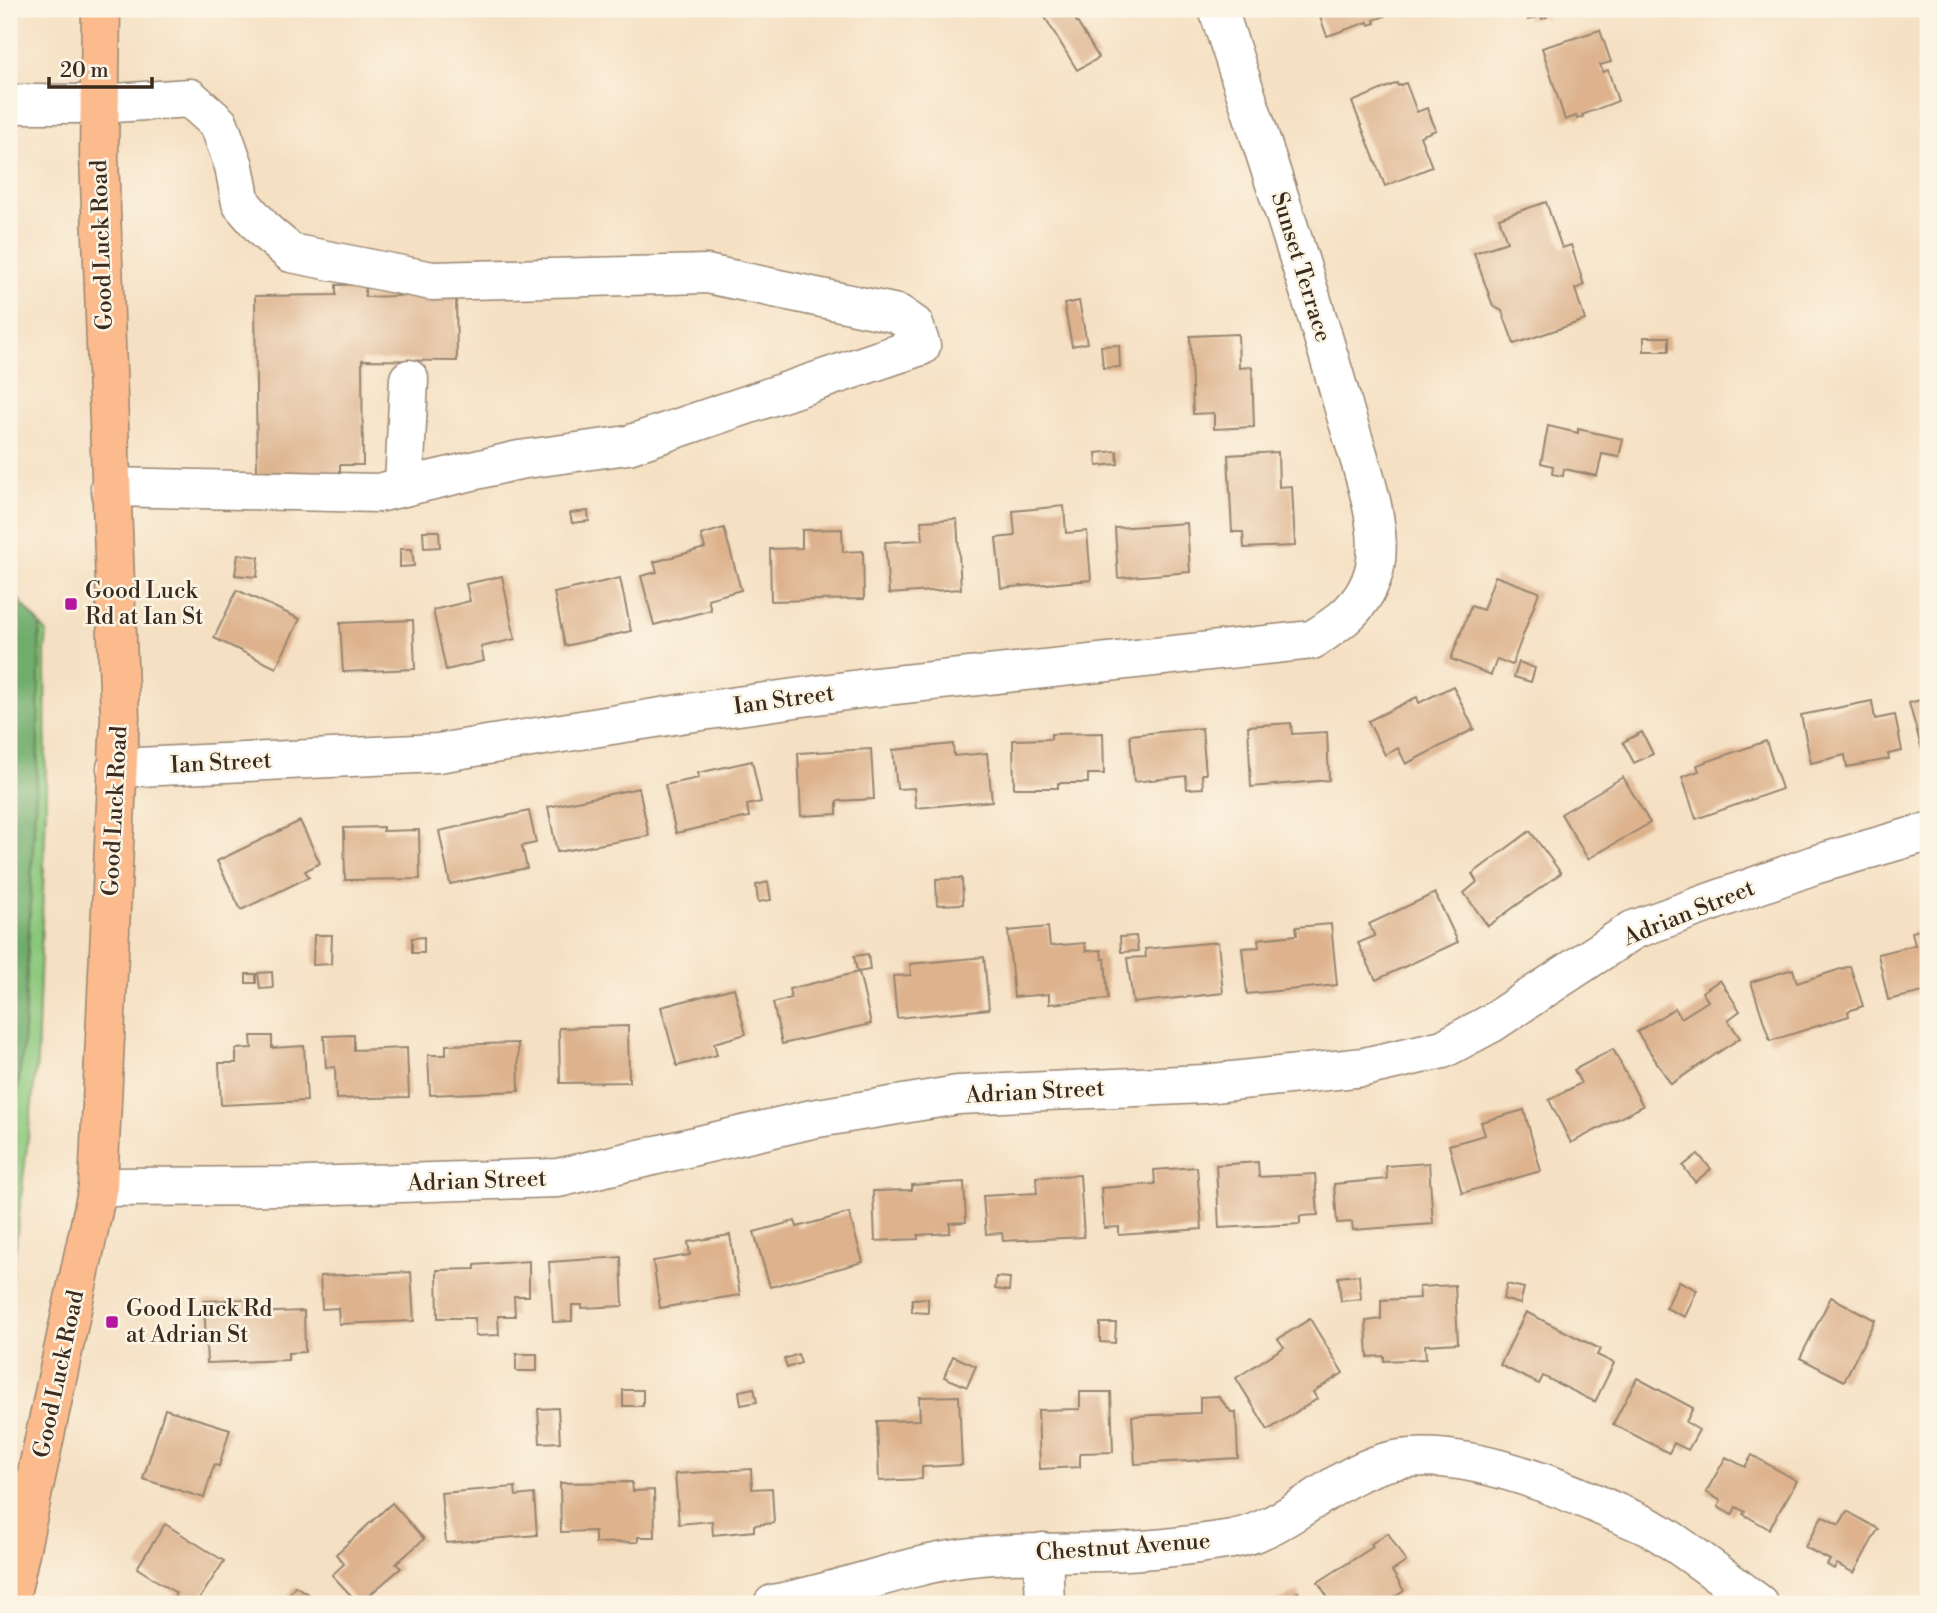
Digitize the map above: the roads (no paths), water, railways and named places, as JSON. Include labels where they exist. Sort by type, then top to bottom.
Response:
[{"type":"main road","name":"Good Luck Road","points":[[16,1601],[98,1187],[120,717],[99,156],[101,9]]},
{"type":"street","name":"Sunset Terrace","points":[[1219,9],[1309,286],[1377,526]]},
{"type":"street","points":[[9,104],[99,104],[190,98],[219,124],[234,166],[241,203],[266,232],[291,253],[432,281],[707,274],[898,314],[914,325],[921,346],[628,445],[527,459],[377,494],[110,487]]},
{"type":"street","points":[[404,487],[409,379]]},
{"type":"street","name":"Ian Street","points":[[116,768],[438,753],[680,714],[867,688],[1312,640],[1351,612],[1365,592],[1374,570],[1377,526]]},
{"type":"street","name":"Adrian Street","points":[[98,1187],[306,1186],[558,1178],[813,1119],[958,1095],[1204,1084],[1364,1067],[1443,1049],[1490,1024],[1633,930],[1814,864],[1928,832]]},
{"type":"street","name":"Chestnut Avenue","points":[[773,1604],[823,1594],[903,1570],[963,1558],[1043,1552],[1150,1550],[1237,1538],[1289,1516],[1321,1495],[1383,1463],[1407,1458],[1487,1466],[1539,1480],[1597,1504],[1658,1532],[1759,1604]]},
{"type":"street","points":[[1043,1552],[1045,1604]]},
{"type":"place","name":"Good Luck Rd at Ian St","points":[[71,604]]},
{"type":"place","name":"Good Luck Rd at Adrian St","points":[[112,1322]]}]
